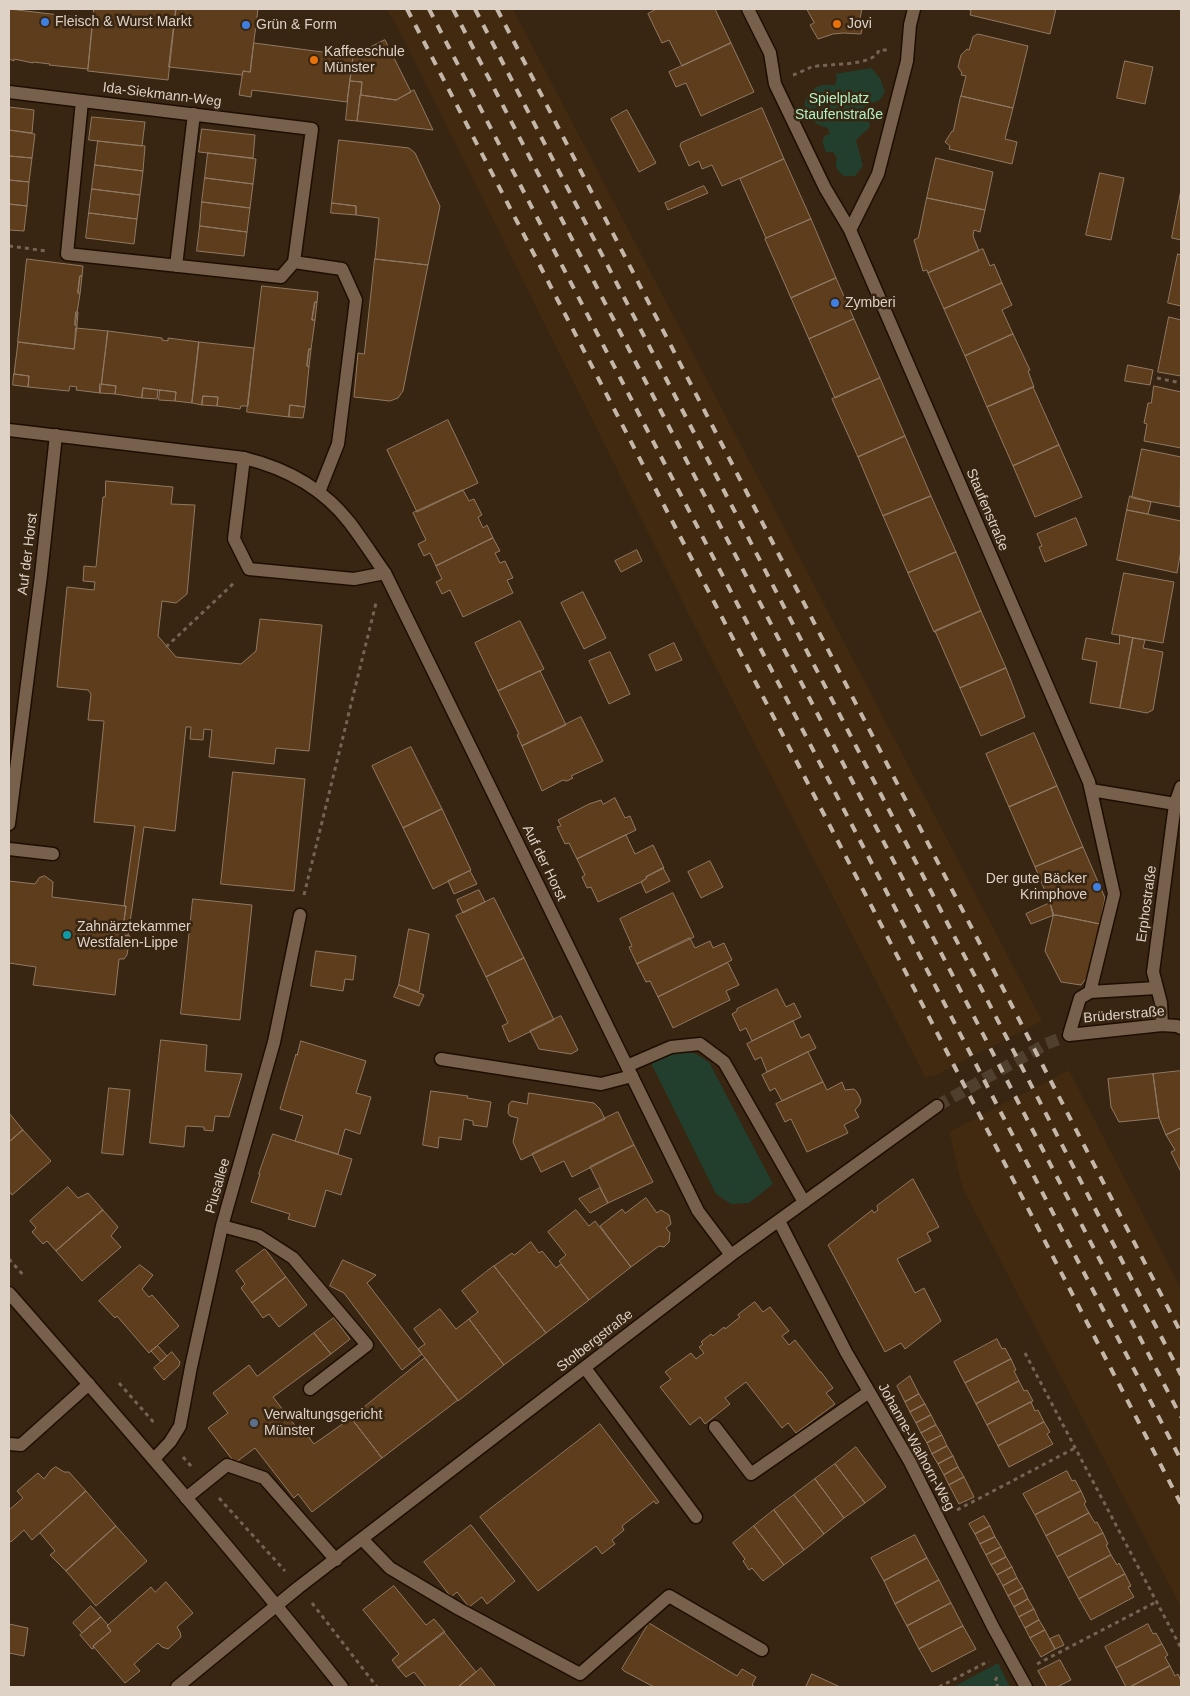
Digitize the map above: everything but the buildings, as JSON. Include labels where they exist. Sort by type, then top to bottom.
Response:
[{"type":"street","name":"Staufenstraße","points":[[748,9],[770,53],[775,84],[825,188],[850,230],[1090,786],[1114,894],[1090,992],[1080,998],[1069,1036]]},
{"type":"street","points":[[850,230],[878,174],[908,52],[910,24],[914,9]]},
{"type":"street","name":"Ida-Siekmann-Weg","points":[[9,92],[312,129],[294,262]]},
{"type":"street","points":[[82,101],[67,254],[281,277],[294,262],[342,269],[356,300],[338,444],[318,492]]},
{"type":"street","points":[[176,266],[194,114]]},
{"type":"street","name":"Auf der Horst","points":[[9,430],[244,458],[264,463],[288,472],[318,492],[349,521],[385,573],[698,1211],[731,1255]]},
{"type":"street","name":"Auf der Horst","points":[[9,824],[41,575],[56,435]]},
{"type":"street","points":[[244,458],[234,539],[249,569],[354,579],[385,573]]},
{"type":"street","points":[[1090,786],[1177,796]]},
{"type":"street","name":"Erphostraße","points":[[1162,1025],[1161,1003],[1153,972],[1177,796]]},
{"type":"street","points":[[9,849],[53,854]]},
{"type":"street","name":"Piusallee","points":[[154,1459],[170,1442],[180,1426],[222,1226],[274,1042],[300,915]]},
{"type":"street","points":[[1090,992],[1156,988]]},
{"type":"street","name":"Brüderstraße","points":[[1069,1036],[1162,1025],[1181,1028]]},
{"type":"street","points":[[441,1059],[601,1084],[629,1071],[671,1047],[700,1044],[724,1062],[804,1202]]},
{"type":"street","name":"Stolbergstraße","points":[[177,1687],[277,1606],[731,1255],[937,1106]]},
{"type":"street","name":"Johanne-Walhorn-Weg","points":[[779,1221],[846,1352],[910,1462],[1006,1652],[1026,1687]]},
{"type":"street","points":[[222,1226],[259,1236],[293,1258],[367,1345],[310,1389]]},
{"type":"street","points":[[9,1292],[154,1459],[342,1687]]},
{"type":"street","points":[[585,1368],[696,1517]]},
{"type":"street","points":[[9,1444],[21,1445],[89,1384]]},
{"type":"street","points":[[715,1427],[751,1474],[869,1392]]},
{"type":"street","points":[[186,1498],[227,1465],[264,1478],[336,1560]]},
{"type":"street","points":[[363,1540],[390,1568],[460,1609],[580,1674],[669,1596],[762,1650]]},
{"type":"path","points":[[775,84],[811,67],[871,60],[879,50],[908,52]]},
{"type":"path","points":[[9,246],[67,254]]},
{"type":"path","points":[[1157,378],[1181,383]]},
{"type":"path","points":[[300,915],[367,637],[385,573]]},
{"type":"path","points":[[166,647],[221,595]]},
{"type":"path","points":[[1025,1353],[1181,1648]]},
{"type":"path","points":[[938,1519],[1075,1448]]},
{"type":"path","points":[[1018,1674],[1156,1602]]},
{"type":"path","points":[[939,1687],[1006,1652]]},
{"type":"shaded area","points":[[386,9],[513,9],[1042,1021],[936,1075],[925,1077],[692,621],[396,24]]},
{"type":"shaded area","points":[[1069,1070],[1181,1289],[1181,1607],[963,1189],[949,1132]]},
{"type":"green space","name":"Spielplatz Staufenstraße","points":[[871,68],[880,78],[885,92],[879,101],[868,105],[861,114],[870,123],[869,128],[856,140],[863,166],[855,176],[844,176],[837,168],[837,158],[833,152],[826,152],[824,147],[823,139],[830,134],[828,128],[818,124],[809,117],[806,113],[805,103],[808,95],[815,88],[823,85],[835,85],[837,78],[835,74]]},
{"type":"green space","points":[[682,1050],[696,1054],[709,1062],[773,1184],[749,1203],[731,1204],[716,1194],[651,1063]]},
{"type":"green space","points":[[998,1663],[1010,1687],[953,1687]]},
{"type":"tunnel","points":[[937,1106],[1046,1044],[1069,1035]]},
{"type":"railway","points":[[407,9],[1181,1504]]},
{"type":"railway","points":[[429,9],[1181,1460]]},
{"type":"railway","points":[[453,9],[1181,1417]]},
{"type":"railway","points":[[475,9],[1181,1375]]},
{"type":"railway","points":[[497,9],[1181,1333]]},
{"type":"place","name":"Fleisch & Wurst Markt","points":[[45,22]]},
{"type":"place","name":"Jovi","points":[[837,24]]},
{"type":"place","name":"Grün & Form","points":[[246,25]]},
{"type":"place","name":"Kaffeeschule Münster","points":[[314,60]]},
{"type":"place","name":"Zymberi","points":[[835,303]]},
{"type":"place","name":"Der gute Bäcker Krimphove","points":[[1097,887]]},
{"type":"place","name":"Zahnärztekammer Westfalen-Lippe","points":[[67,935]]},
{"type":"place","name":"Verwaltungsgericht Münster","points":[[254,1423]]}]
